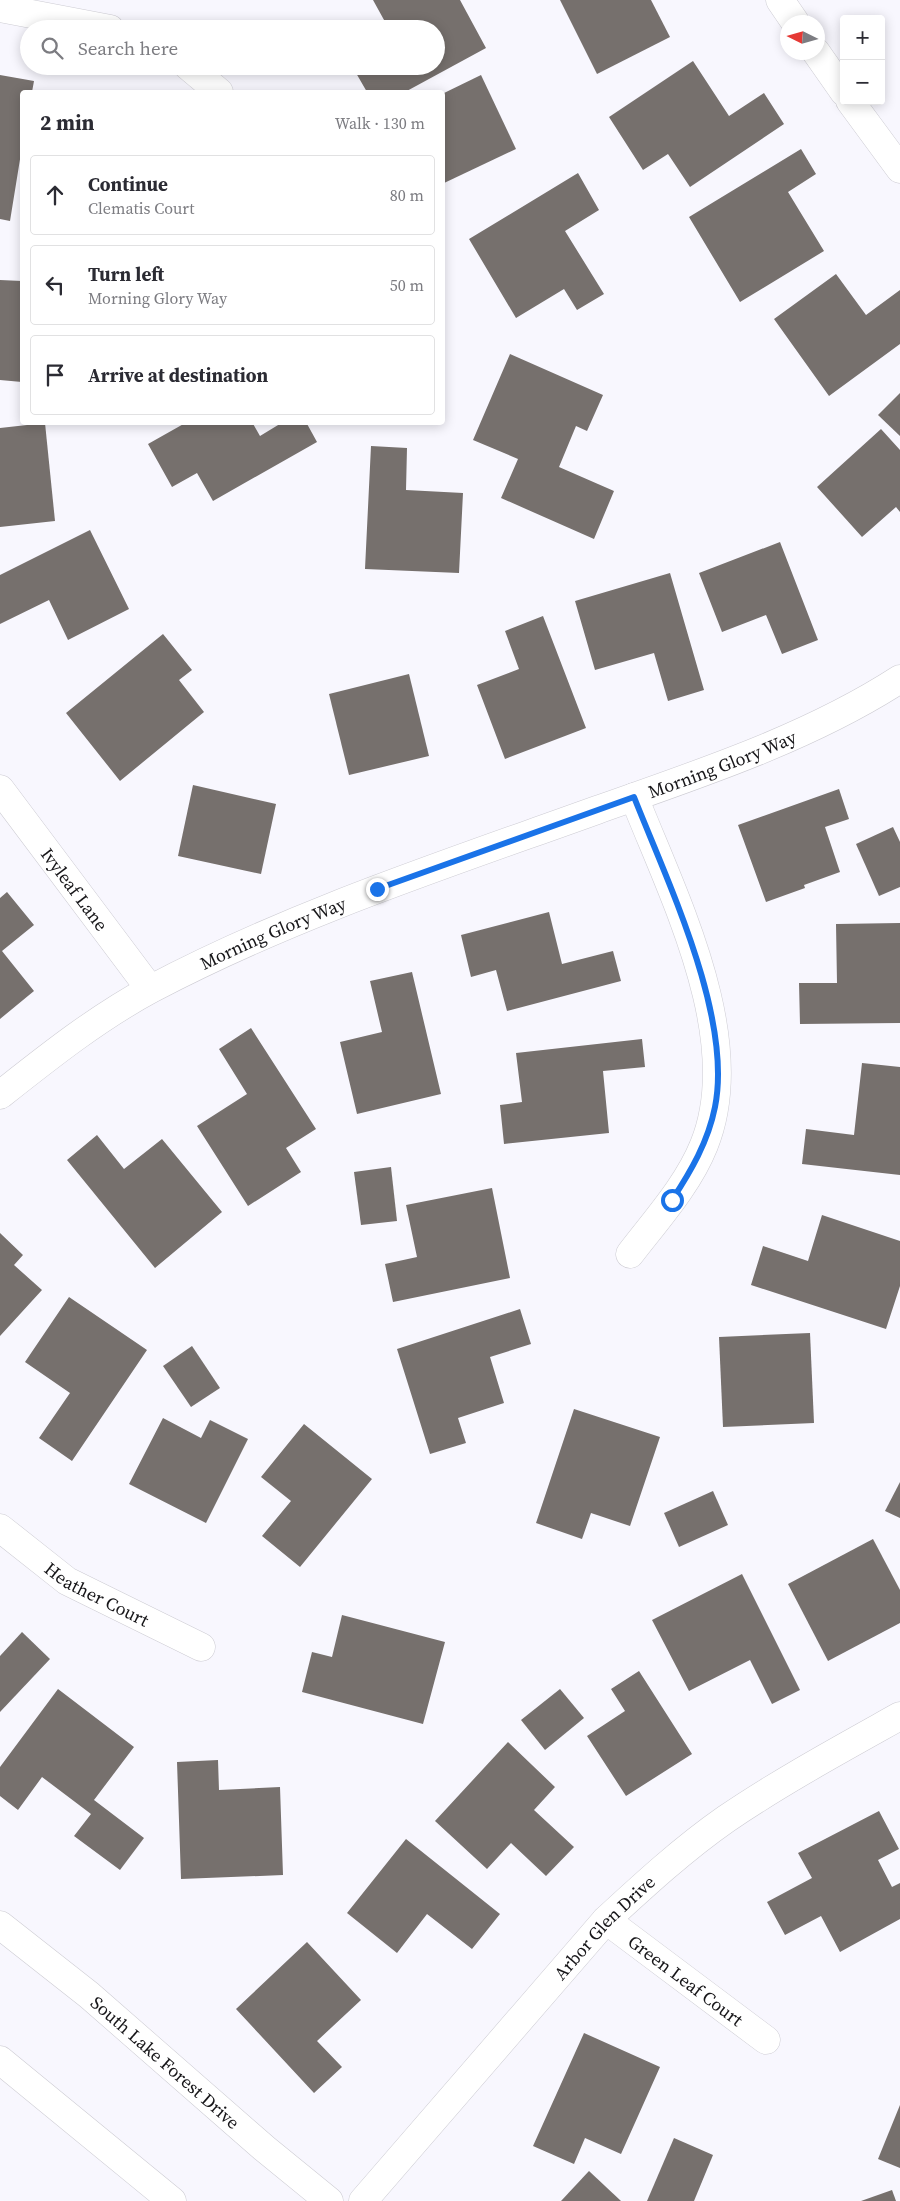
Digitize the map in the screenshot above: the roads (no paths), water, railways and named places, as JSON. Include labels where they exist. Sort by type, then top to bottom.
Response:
[{"type":"street","points":[[780,0],[790,15]]},
{"type":"street","points":[[0,8],[63,20]]},
{"type":"street","points":[[822,60],[840,86]]},
{"type":"street","points":[[199,75],[217,90]]},
{"type":"street","points":[[853,105],[900,169]]},
{"type":"street","name":"Morning Glory Way","points":[[0,1095],[64,1044],[150,989],[285,926],[377,889],[634,797],[779,742],[863,703],[900,679]]},
{"type":"street","name":"Ivyleaf Lane","points":[[0,789],[150,989]]},
{"type":"street","points":[[630,1254],[676,1193],[704,1145],[716,1106],[718,1058],[710,1005],[686,930],[634,797]]},
{"type":"street","name":"Heather Court","points":[[0,1528],[67,1581],[201,1648]]},
{"type":"street","name":"Arbor Glen Drive","points":[[363,2201],[606,1920],[651,1879],[724,1820],[794,1774],[900,1716]]},
{"type":"street","name":"Green Leaf Court","points":[[606,1920],[766,2040]]},
{"type":"street","name":"South Lake Forest Drive","points":[[0,1925],[89,1995],[264,2148],[329,2201]]},
{"type":"street","points":[[0,2060],[172,2201]]}]
